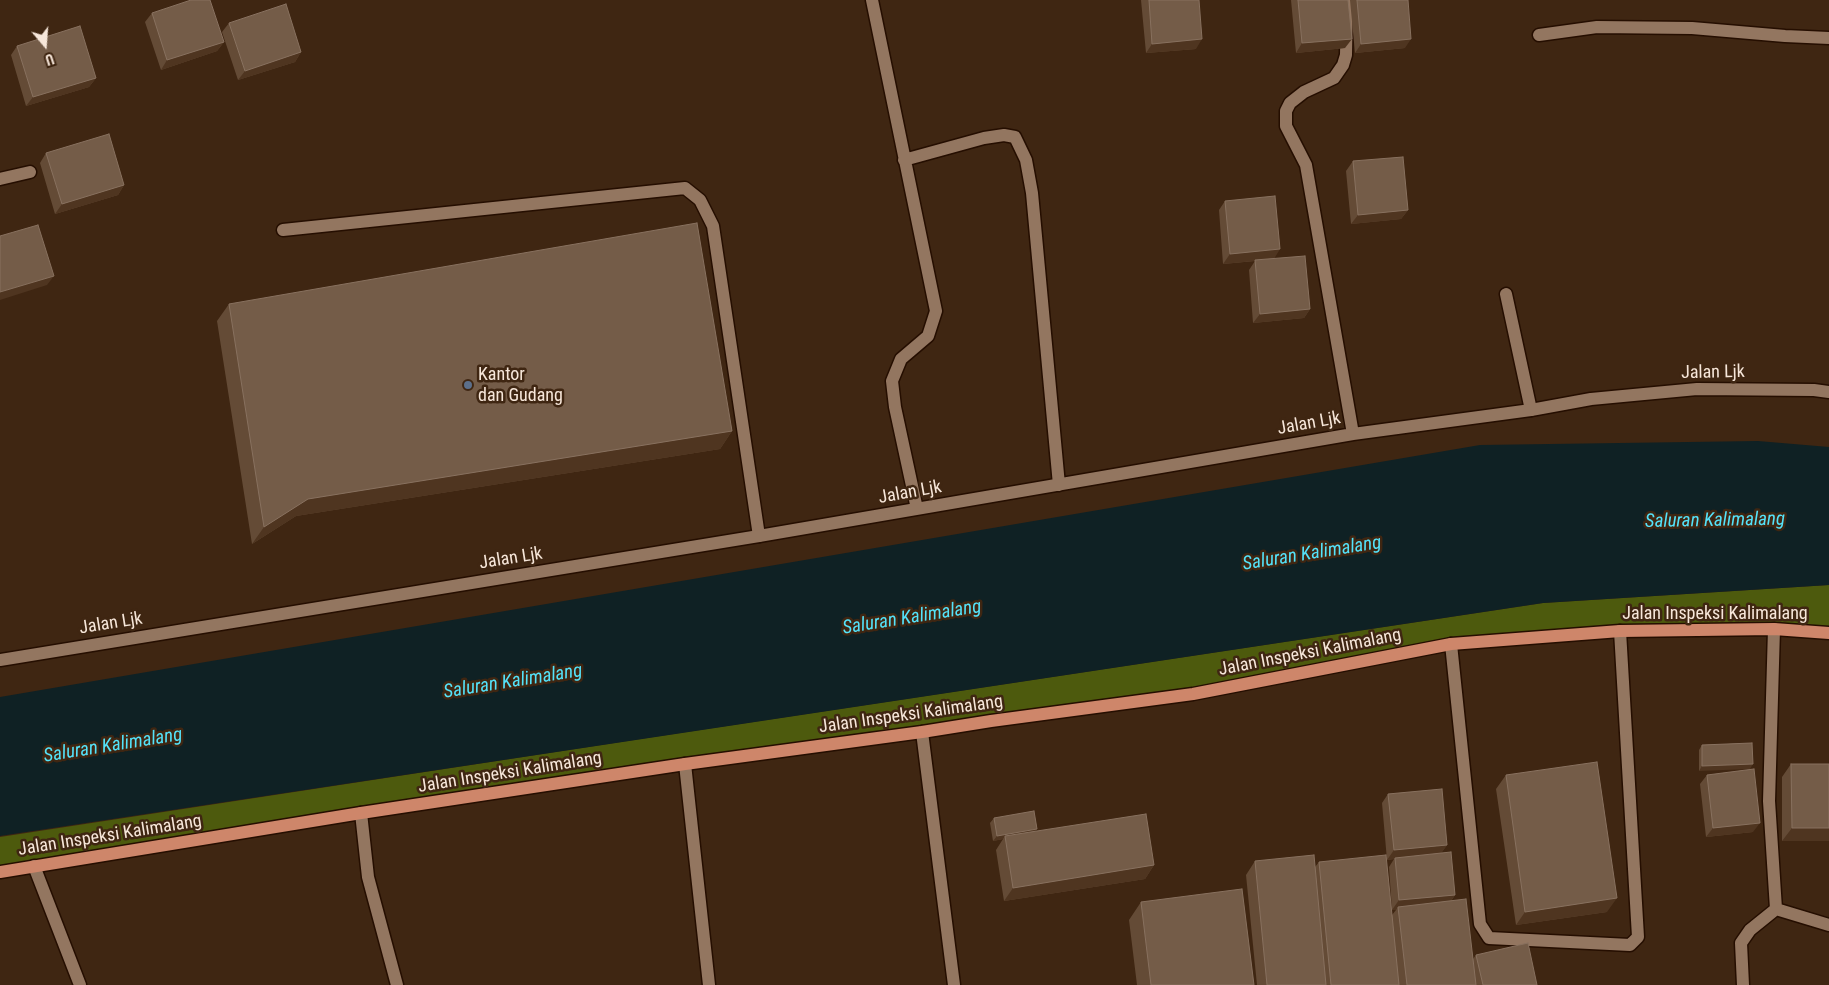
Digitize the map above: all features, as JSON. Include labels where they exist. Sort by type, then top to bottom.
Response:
[{"type":"main road","name":"Jalan Inspeksi Kalimalang","points":[[0,872],[361,813],[685,764],[1193,694],[1451,644],[1620,631],[1774,629],[1829,633]]},
{"type":"street","points":[[872,0],[936,311],[928,336],[901,358],[892,381],[895,407],[917,509]]},
{"type":"street","points":[[1347,0],[1346,55],[1343,65],[1334,78],[1304,92],[1290,103],[1286,111],[1286,126],[1306,165],[1353,434]]},
{"type":"street","points":[[1539,35],[1597,27],[1692,28],[1829,38]]},
{"type":"street","points":[[904,160],[984,138],[1004,135],[1016,137],[1026,160],[1032,193],[1059,485]]},
{"type":"street","points":[[0,179],[30,172]]},
{"type":"street","points":[[283,230],[686,188],[700,200],[713,226],[759,536]]},
{"type":"street","points":[[1506,294],[1531,410]]},
{"type":"street","name":"Jalan Ljk","points":[[0,660],[759,536],[1353,434],[1531,410],[1591,399],[1697,389],[1814,390],[1829,392]]},
{"type":"street","points":[[1774,629],[1769,801],[1776,909]]},
{"type":"street","points":[[1451,644],[1480,924],[1489,938],[1630,945],[1638,937],[1620,631]]},
{"type":"street","points":[[922,732],[954,985]]},
{"type":"street","points":[[685,764],[709,985]]},
{"type":"street","points":[[361,813],[368,877],[397,985]]},
{"type":"street","points":[[34,866],[80,985]]},
{"type":"street","points":[[1776,909],[1829,925]]},
{"type":"street","points":[[1743,985],[1741,943],[1750,930],[1776,909]]},
{"type":"green space","points":[[1829,585],[1829,633],[1774,629],[1451,644],[1193,694],[0,872],[0,837],[1543,603]]},
{"type":"water","name":"Saluran Kalimalang","points":[[1758,441],[1829,447],[1829,585],[1543,603],[0,836],[0,697],[1480,445]]},
{"type":"building","points":[[191,0],[210,0],[224,42],[167,60],[152,13]]},
{"type":"building","points":[[1149,0],[1199,0],[1202,39],[1152,44]]},
{"type":"building","points":[[1298,0],[1348,0],[1352,39],[1302,43]]},
{"type":"building","points":[[1357,0],[1408,0],[1411,39],[1361,44]]},
{"type":"building","points":[[286,4],[301,52],[245,71],[229,23]]},
{"type":"building","points":[[80,26],[96,78],[33,97],[17,46]]},
{"type":"building","points":[[109,134],[124,185],[62,204],[46,153]]},
{"type":"building","points":[[1403,157],[1408,210],[1358,215],[1353,161]]},
{"type":"building","points":[[1275,196],[1280,249],[1230,254],[1225,201]]},
{"type":"building","name":"Kantor dan Gudang","points":[[697,223],[732,431],[308,499],[264,527],[229,304]]},
{"type":"building","points":[[38,225],[54,276],[0,292],[0,236]]},
{"type":"building","points":[[1305,256],[1310,309],[1260,314],[1255,260]]},
{"type":"building","points":[[1752,743],[1753,764],[1702,766],[1702,745]]},
{"type":"building","points":[[1597,762],[1617,898],[1525,912],[1506,775]]},
{"type":"building","points":[[1791,764],[1829,764],[1829,828],[1792,828]]},
{"type":"building","points":[[1754,769],[1760,823],[1713,828],[1707,775]]},
{"type":"building","points":[[1442,789],[1447,845],[1394,850],[1388,794]]},
{"type":"building","points":[[1034,811],[1037,829],[997,836],[994,818]]},
{"type":"building","points":[[1146,814],[1154,865],[1013,888],[1005,836]]},
{"type":"building","points":[[1451,852],[1455,895],[1399,900],[1395,858]]},
{"type":"building","points":[[1314,855],[1326,985],[1267,985],[1255,861]]},
{"type":"building","points":[[1386,855],[1399,985],[1331,985],[1319,862]]},
{"type":"building","points":[[1242,889],[1254,985],[1151,985],[1141,902]]},
{"type":"building","points":[[1466,899],[1476,985],[1407,985],[1398,907]]},
{"type":"building","points":[[1528,943],[1537,985],[1483,985],[1476,955]]},
{"type":"place","name":"Kantor dan Gudang","points":[[468,385]]}]
